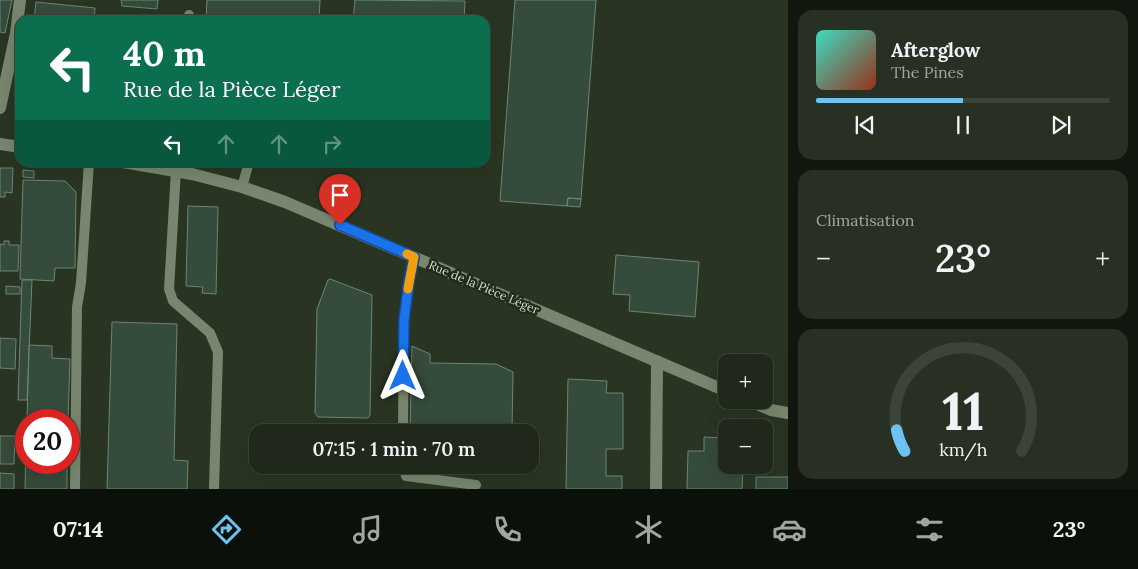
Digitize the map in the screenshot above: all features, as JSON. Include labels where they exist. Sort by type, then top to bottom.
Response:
[{"type":"street","points":[[18,15],[20,0]]},
{"type":"street","points":[[0,108],[15,38]]},
{"type":"street","points":[[0,144],[15,146]]},
{"type":"street","name":"Rue de la Pièce Léger","points":[[156,167],[176,170],[242,187],[285,202],[718,388]]},
{"type":"street","points":[[656,489],[657,361]]},
{"type":"street","points":[[769,409],[788,413]]},
{"type":"lane","points":[[76,489],[77,307],[81,283],[89,167]]},
{"type":"lane","points":[[242,187],[248,167]]},
{"type":"lane","points":[[176,170],[169,288],[173,300],[210,333],[218,352],[214,489]]},
{"type":"lane","points":[[403,424],[404,320],[414,257]]},
{"type":"lane","points":[[405,474],[406,476],[476,485]]},
{"type":"building","points":[[0,0],[12,0],[5,33],[0,32]]},
{"type":"building","points":[[121,0],[158,0],[157,9],[122,6]]},
{"type":"building","points":[[207,0],[320,0],[319,15],[206,15]]},
{"type":"building","points":[[355,0],[465,1],[464,15],[354,15]]},
{"type":"building","points":[[515,0],[596,0],[581,199],[568,198],[567,206],[500,201]]},
{"type":"building","points":[[36,2],[95,8],[94,15],[35,15]]},
{"type":"building","points":[[0,168],[13,168],[12,193],[5,192],[5,197],[0,197]]},
{"type":"building","points":[[23,170],[34,171],[34,178],[23,177]]},
{"type":"building","points":[[23,180],[65,181],[76,192],[75,268],[55,268],[54,281],[20,279]]},
{"type":"building","points":[[568,198],[581,199],[580,207],[567,206]]},
{"type":"building","points":[[188,206],[218,207],[216,294],[202,293],[203,287],[186,286]]},
{"type":"building","points":[[4,241],[9,241],[9,245],[19,245],[18,271],[0,271],[0,244],[4,245]]},
{"type":"building","points":[[616,255],[699,262],[695,317],[629,311],[630,295],[613,294]]},
{"type":"building","points":[[330,279],[372,295],[370,415],[368,418],[318,417],[315,413],[317,309]]},
{"type":"building","points":[[22,280],[32,280],[27,400],[18,400]]},
{"type":"building","points":[[6,286],[20,287],[20,294],[6,294]]},
{"type":"building","points":[[112,322],[177,324],[174,460],[188,461],[187,489],[107,489]]},
{"type":"building","points":[[0,338],[16,339],[15,369],[0,368]]},
{"type":"building","points":[[29,345],[52,346],[52,358],[70,359],[68,409],[27,409]]},
{"type":"building","points":[[412,346],[430,354],[430,363],[496,364],[513,372],[512,424],[410,424]]},
{"type":"building","points":[[568,379],[607,381],[606,393],[623,393],[623,449],[606,449],[606,476],[622,476],[622,489],[566,489]]},
{"type":"building","points":[[0,436],[15,436],[14,464],[0,464]]},
{"type":"building","points":[[704,437],[718,438],[718,474],[743,474],[742,489],[687,489],[688,451],[704,451]]},
{"type":"building","points":[[0,473],[14,474],[14,489],[0,489]]},
{"type":"building","points":[[25,474],[67,474],[67,489],[25,489]]},
{"type":"building","points":[[756,477],[788,477],[788,489],[756,489]]},
{"type":"slow traffic","points":[[407,254],[414,257],[408,289]]},
{"type":"route","points":[[340,225],[414,257],[404,320],[403,376]]}]
